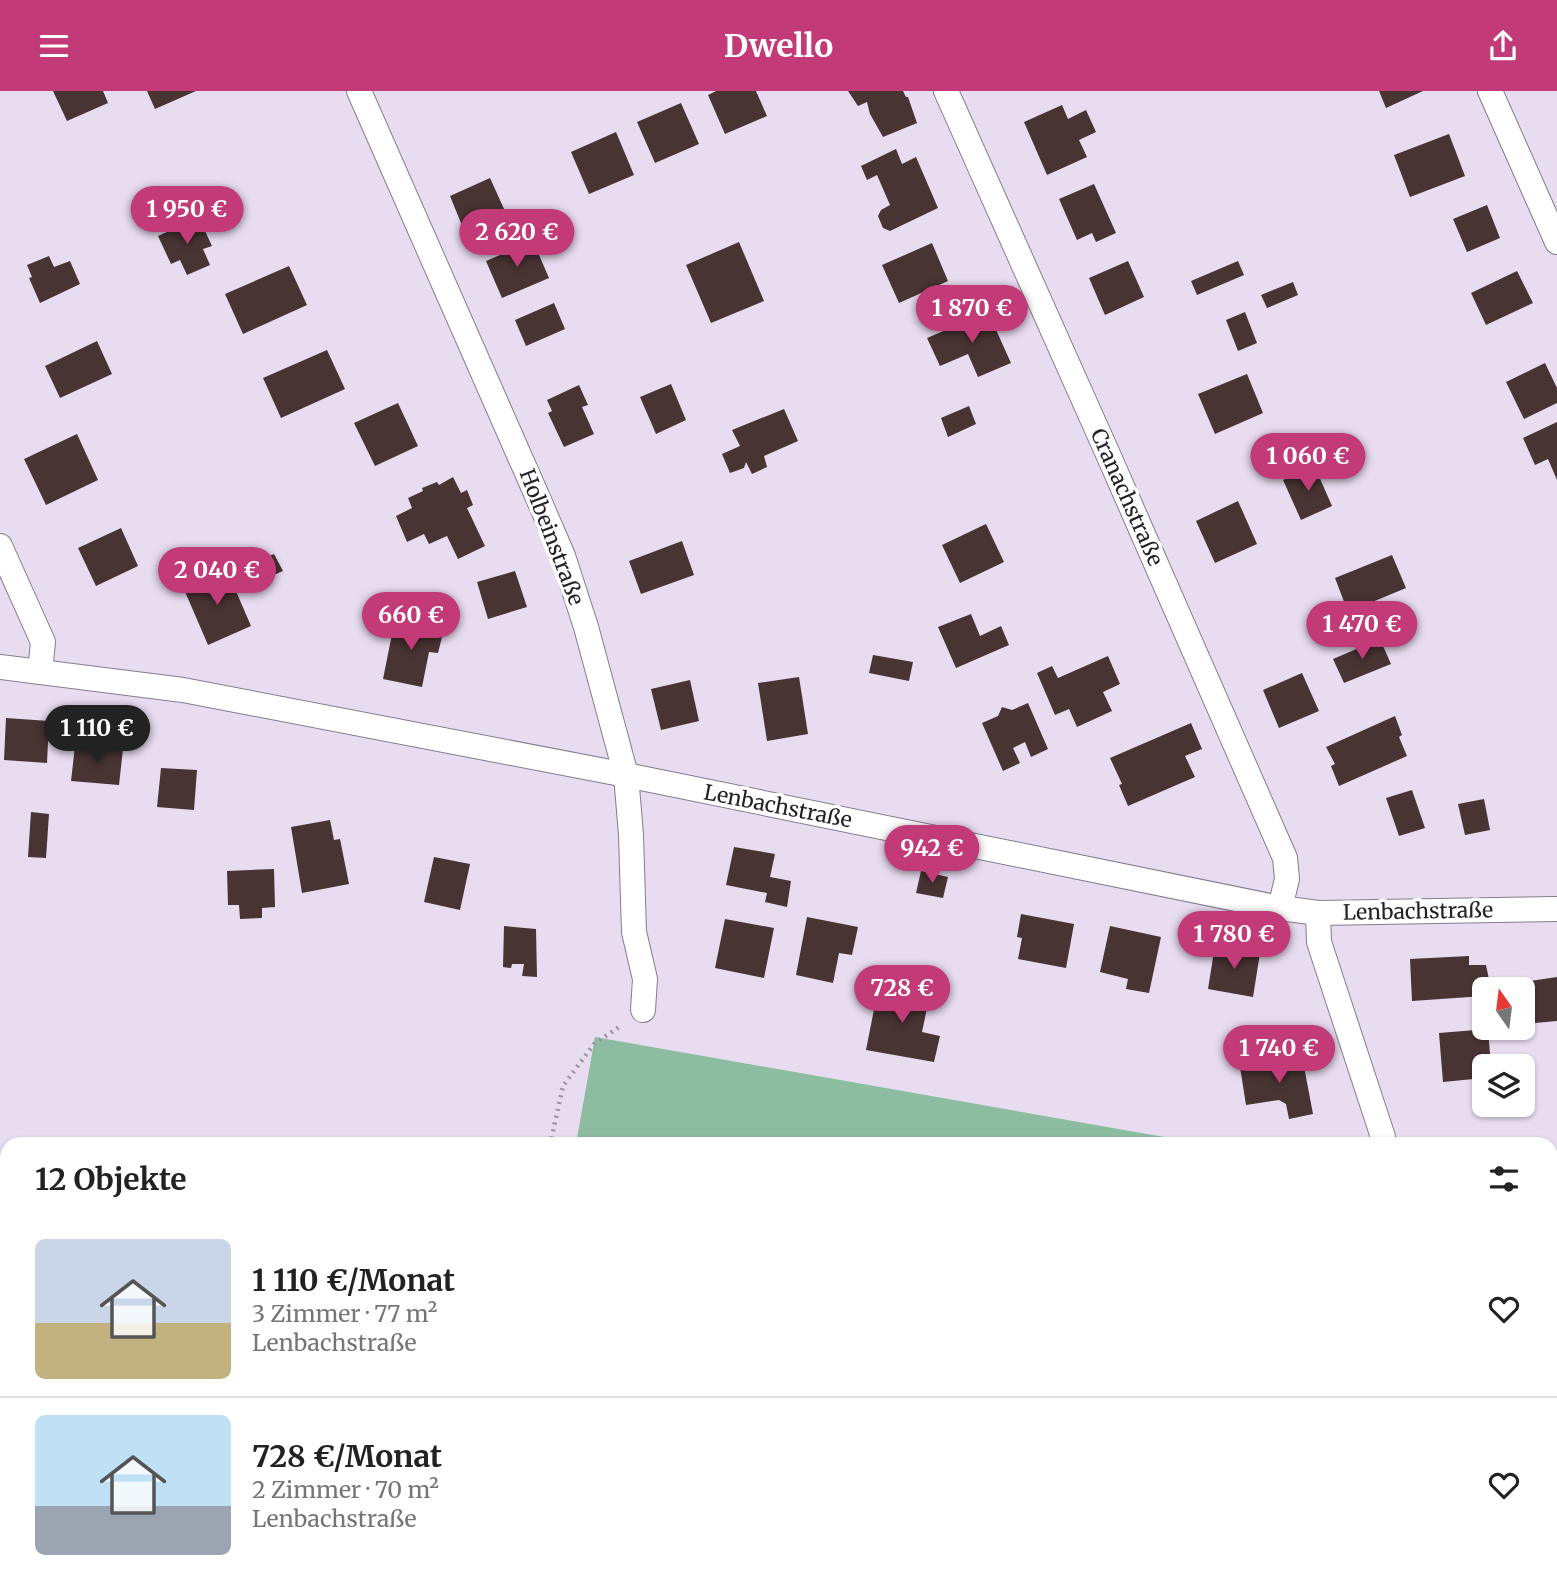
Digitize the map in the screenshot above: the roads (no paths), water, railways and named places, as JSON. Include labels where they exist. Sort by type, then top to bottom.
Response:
[{"type":"street","name":"Holbeinstraße","points":[[359,91],[563,556],[600,674],[612,730],[626,775],[634,932],[645,979],[643,1010]]},
{"type":"street","name":"Cranachstraße","points":[[946,91],[1285,858],[1287,879],[1280,908]]},
{"type":"street","points":[[1490,91],[1557,242]]},
{"type":"street","points":[[0,546],[43,642],[40,672]]},
{"type":"street","name":"Lenbachstraße","points":[[0,667],[183,690],[626,775],[1280,908],[1318,913],[1557,909]]},
{"type":"street","points":[[1318,913],[1318,942],[1383,1137]]}]
